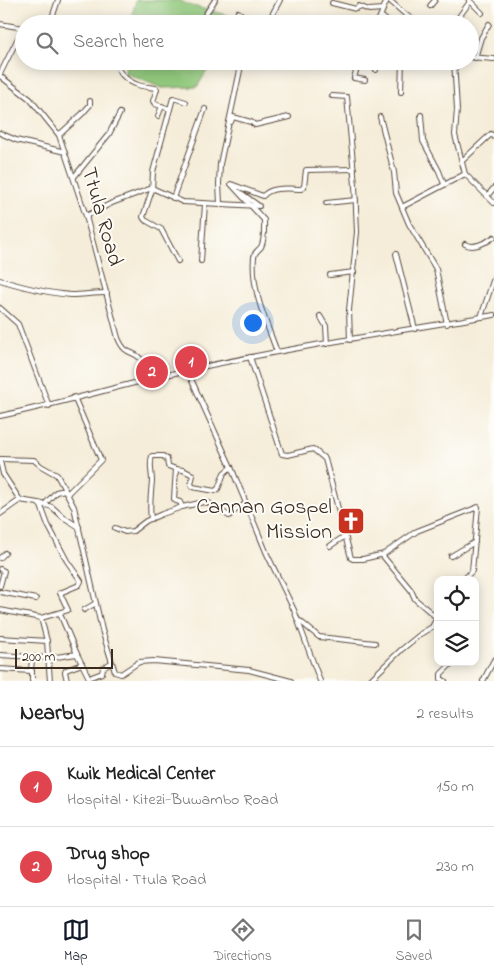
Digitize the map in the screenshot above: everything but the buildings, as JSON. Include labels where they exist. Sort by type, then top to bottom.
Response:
[{"type":"street","points":[[53,15],[58,0]]},
{"type":"street","points":[[206,15],[215,0]]},
{"type":"street","points":[[272,15],[280,0]]},
{"type":"street","points":[[381,15],[388,0],[406,15]]},
{"type":"street","points":[[430,6],[435,0]]},
{"type":"street","points":[[460,15],[469,0],[482,13]]},
{"type":"street","points":[[332,2],[356,9],[360,6],[369,10],[383,9]]},
{"type":"street","points":[[0,24],[15,27]]},
{"type":"street","points":[[479,43],[489,24]]},
{"type":"street","points":[[0,75],[15,44]]},
{"type":"street","points":[[479,58],[494,59]]},
{"type":"street","points":[[119,70],[132,82],[140,86],[156,88],[153,101],[155,104],[170,109]]},
{"type":"street","points":[[220,203],[219,172],[240,70]]},
{"type":"street","points":[[356,70],[354,78],[365,80]]},
{"type":"street","points":[[401,92],[402,70]]},
{"type":"street","points":[[454,70],[456,135],[465,174],[494,203]]},
{"type":"street","name":"Ttula Road","points":[[0,75],[35,104],[59,135],[86,216],[121,345],[124,350],[140,358],[148,379]]},
{"type":"street","points":[[332,96],[347,97],[354,169],[357,232],[349,312],[350,340]]},
{"type":"street","points":[[178,261],[161,229],[144,218],[152,188],[153,172],[173,98],[186,102]]},
{"type":"street","points":[[59,135],[82,114],[90,105],[90,101]]},
{"type":"street","points":[[158,116],[162,106]]},
{"type":"street","points":[[173,198],[205,109]]},
{"type":"street","points":[[74,177],[109,134],[120,113]]},
{"type":"street","points":[[421,115],[423,141],[444,184]]},
{"type":"street","points":[[226,133],[233,117],[255,125],[289,117]]},
{"type":"street","points":[[380,117],[394,172],[394,189],[409,224],[436,269],[447,324]]},
{"type":"street","points":[[0,133],[16,140],[65,152]]},
{"type":"street","points":[[462,161],[491,134],[494,137]]},
{"type":"street","points":[[230,184],[263,196],[272,190],[301,189],[304,187],[306,170],[354,169]]},
{"type":"street","points":[[402,207],[465,174]]},
{"type":"street","points":[[86,216],[112,203],[152,188],[183,202],[259,206],[230,184]]},
{"type":"street","points":[[230,184],[264,220],[262,243],[254,256],[255,284],[259,304],[277,352]]},
{"type":"street","points":[[487,196],[494,188]]},
{"type":"street","points":[[326,203],[356,200]]},
{"type":"street","points":[[201,261],[205,204]]},
{"type":"street","points":[[465,244],[472,246],[494,238]]},
{"type":"street","points":[[396,254],[415,329]]},
{"type":"street","points":[[330,275],[354,272]]},
{"type":"street","points":[[481,317],[494,278]]},
{"type":"street","points":[[0,280],[34,289],[65,294],[107,293]]},
{"type":"street","points":[[0,308],[18,324],[49,406]]},
{"type":"street","points":[[0,416],[49,406],[148,379],[250,357],[494,315]]},
{"type":"street","points":[[320,316],[326,326],[327,344]]},
{"type":"street","points":[[250,357],[281,452],[286,456],[313,448],[323,456],[352,559],[364,559],[382,555],[417,530],[478,507],[472,570],[467,576]]},
{"type":"street","points":[[187,370],[231,467],[266,554],[298,619],[320,681]]},
{"type":"street","points":[[44,505],[56,492],[66,492],[101,460],[74,398]]},
{"type":"street","points":[[151,519],[151,458],[154,456],[162,456],[167,459],[168,466],[193,475],[190,484],[193,487],[215,491],[218,489],[224,473],[231,467]]},
{"type":"street","points":[[20,500],[4,474],[0,460],[34,460],[47,470],[57,474],[74,507],[111,663],[113,670],[117,674],[121,674],[139,662],[154,661],[249,670],[291,681]]},
{"type":"street","points":[[176,470],[174,499],[180,502],[182,507]]},
{"type":"street","points":[[0,514],[20,500],[52,507],[62,518],[79,527]]},
{"type":"street","points":[[116,528],[125,532],[133,532],[151,519],[182,507],[206,502],[229,516],[246,504]]},
{"type":"street","points":[[0,610],[41,618],[60,614],[69,609],[60,593],[81,584],[38,503]]},
{"type":"street","points":[[339,515],[360,514]]},
{"type":"street","points":[[330,546],[345,536]]},
{"type":"street","points":[[451,556],[475,542]]},
{"type":"street","points":[[0,558],[5,553]]},
{"type":"street","points":[[382,555],[411,590],[415,599],[434,615]]},
{"type":"street","points":[[0,569],[4,571],[0,586]]},
{"type":"street","points":[[0,592],[36,599]]},
{"type":"street","points":[[84,610],[96,603]]},
{"type":"street","points":[[60,614],[90,679],[102,673],[103,668],[111,663]]},
{"type":"street","points":[[41,618],[49,658],[50,681]]},
{"type":"street","points":[[298,619],[319,637],[375,642]]},
{"type":"street","points":[[368,681],[401,650],[432,627],[435,621]]},
{"type":"street","points":[[0,638],[46,641]]},
{"type":"street","points":[[0,655],[49,658],[77,654]]},
{"type":"street","points":[[32,658],[32,681]]},
{"type":"street","points":[[483,681],[494,660]]},
{"type":"street","points":[[67,681],[66,670],[82,664]]},
{"type":"street","points":[[446,681],[441,679],[441,674],[449,666]]},
{"type":"street","points":[[0,669],[32,671]]},
{"type":"green space","points":[[136,0],[179,0],[189,5],[226,15],[132,15]]},
{"type":"green space","points":[[125,70],[207,70],[197,87],[162,88],[125,73]]},
{"type":"place","name":"Kwik Medical Center","points":[[191,362]]},
{"type":"place","name":"Drug shop","points":[[152,372]]},
{"type":"place","name":"Cannan Gospel Mission","points":[[351,521]]}]
